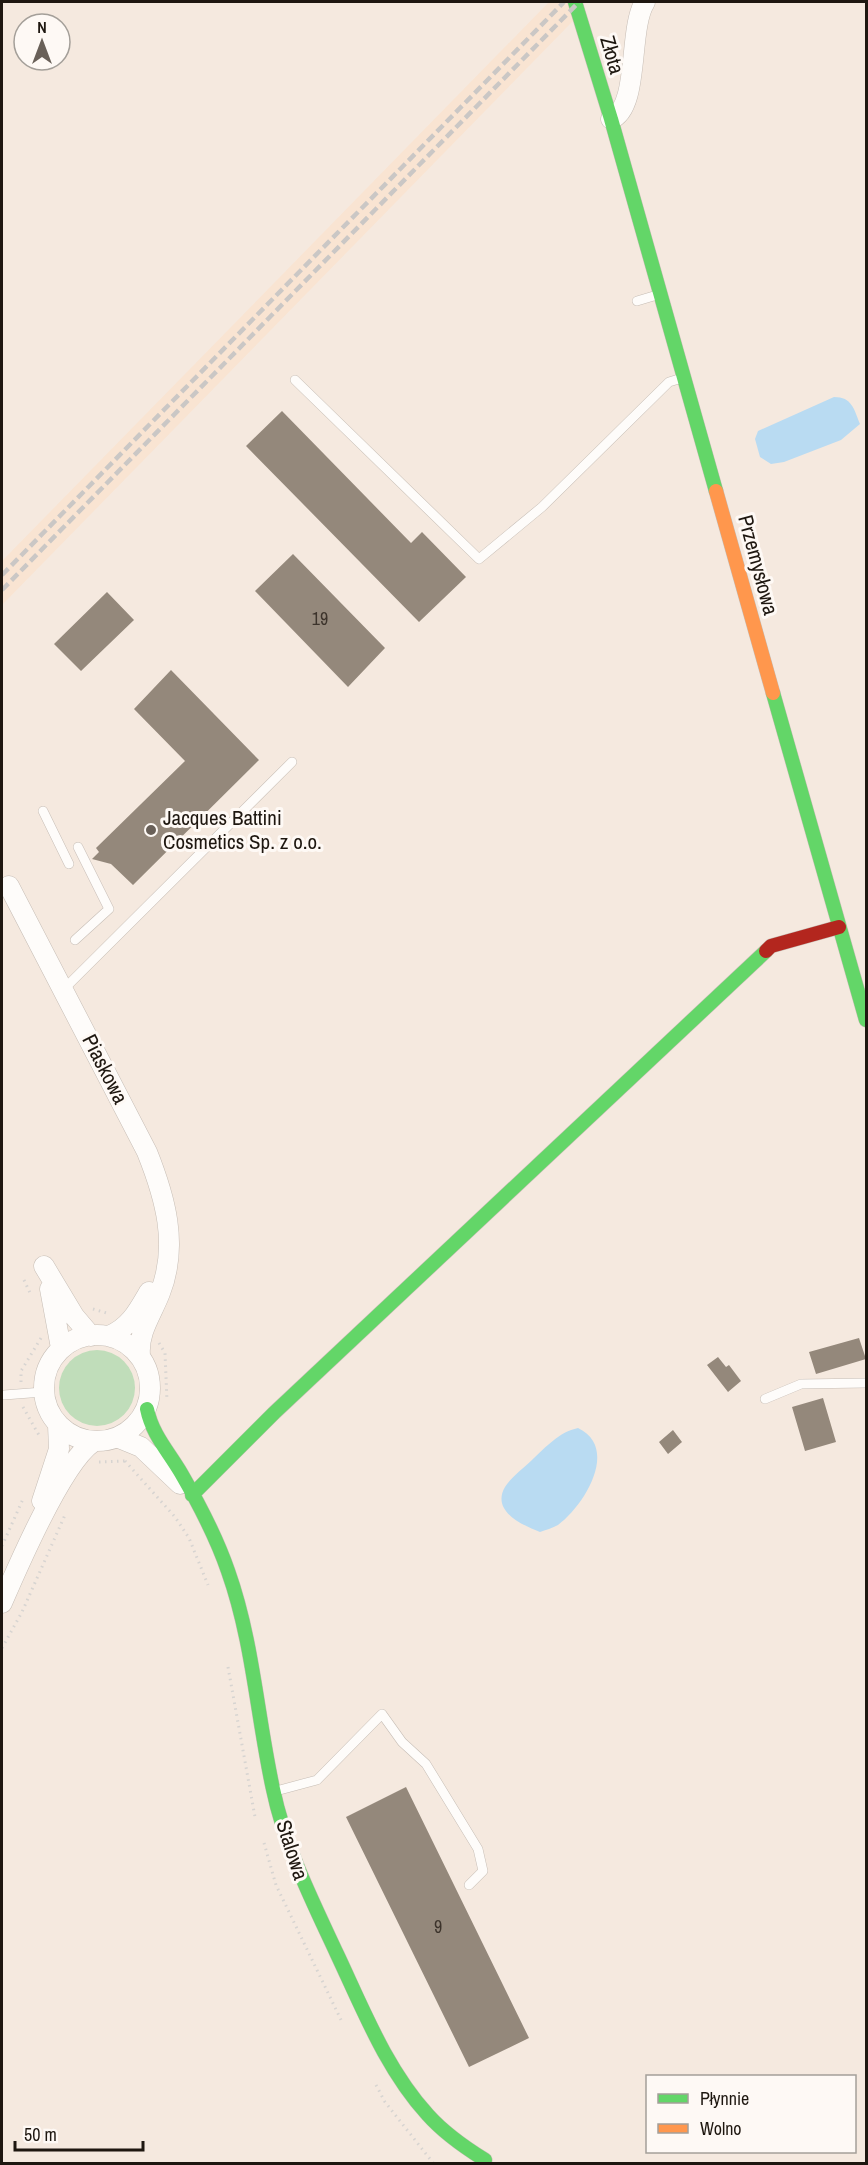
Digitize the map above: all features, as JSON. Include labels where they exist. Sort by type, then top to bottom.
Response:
[{"type":"street","name":"Złota","points":[[575,2],[599,87],[611,119]]},
{"type":"street","points":[[611,119],[618,117],[623,110],[630,79],[636,22],[645,2]]},
{"type":"street","name":"Przemysłowa","points":[[611,119],[867,1020]]},
{"type":"street","name":"Piaskowa","points":[[9,886],[147,1152],[162,1188],[168,1212],[167,1261],[161,1291],[139,1343],[140,1355],[147,1371],[150,1389],[147,1408]]},
{"type":"street","points":[[192,1496],[282,1405],[771,946],[839,927]]},
{"type":"street","name":"Piaskowa","points":[[62,1348],[79,1338],[121,1331],[131,1323],[167,1261]]},
{"type":"street","points":[[140,1355],[126,1343],[100,1336],[74,1316],[44,1266],[62,1348],[49,1366],[44,1392],[46,1406],[58,1425],[69,1434],[93,1442],[119,1438],[131,1430],[147,1408]]},
{"type":"street","name":"Stalowa","points":[[147,1408],[149,1423],[218,1542],[237,1598],[253,1671],[274,1792],[301,1881],[381,2047],[413,2095],[447,2134],[470,2154],[485,2160]]},
{"type":"street","points":[[2,1603],[29,1541],[59,1449],[58,1425]]},
{"type":"street","name":"Stalowa","points":[[119,1438],[141,1447],[192,1496]]},
{"type":"street","points":[[29,1541],[78,1456],[93,1442]]},
{"type":"lane","points":[[637,301],[661,294]]},
{"type":"lane","points":[[295,380],[479,559],[542,507],[669,382],[684,378]]},
{"type":"lane","points":[[64,989],[292,762]]},
{"type":"lane","points":[[43,811],[69,864]]},
{"type":"lane","points":[[75,940],[109,909],[78,847]]},
{"type":"lane","points":[[765,1399],[801,1384],[867,1383]]},
{"type":"lane","points":[[4,1395],[44,1392]]},
{"type":"lane","points":[[274,1792],[316,1780],[382,1714],[402,1742],[426,1764],[478,1849],[483,1871],[469,1885]]},
{"type":"path","points":[[2,1648],[22,1612],[65,1515]]},
{"type":"shaded area","points":[[549,2],[568,2],[573,21],[2,605],[2,561]]},
{"type":"green space","points":[[97,1350],[112,1353],[124,1361],[132,1373],[135,1388],[132,1403],[124,1415],[112,1423],[97,1426],[82,1423],[70,1415],[62,1403],[59,1388],[62,1373],[70,1361],[82,1353]]},
{"type":"water","points":[[834,397],[849,402],[860,424],[841,440],[784,462],[771,464],[760,457],[755,439],[758,431]]},
{"type":"water","points":[[578,1428],[590,1437],[596,1449],[597,1462],[594,1477],[578,1505],[558,1525],[540,1532],[517,1521],[505,1510],[502,1503],[505,1487],[553,1441]]},
{"type":"building","points":[[282,411],[411,543],[422,532],[466,577],[419,622],[246,446]]},
{"type":"building","points":[[293,554],[385,648],[348,687],[255,591]]},
{"type":"building","points":[[107,592],[134,620],[81,671],[54,644]]},
{"type":"building","points":[[171,670],[259,760],[133,885],[111,864],[92,859],[99,852],[96,848],[185,761],[134,709]]},
{"type":"building","points":[[859,1338],[866,1359],[816,1374],[809,1352]]},
{"type":"building","points":[[718,1357],[726,1367],[729,1365],[741,1381],[728,1392],[707,1365]]},
{"type":"building","points":[[823,1398],[836,1442],[805,1451],[792,1407]]},
{"type":"building","points":[[673,1430],[682,1442],[668,1454],[659,1442]]},
{"type":"building","points":[[406,1787],[529,2038],[469,2067],[346,1817]]},
{"type":"railway","points":[[2,575],[564,2]]},
{"type":"railway","points":[[2,590],[579,2]]},
{"type":"traffic: fast","points":[[575,2],[611,119],[716,491]]},
{"type":"traffic: fast","points":[[773,693],[866,1020]]},
{"type":"traffic: fast","points":[[192,1495],[274,1413],[766,951]]},
{"type":"traffic: fast","points":[[147,1409],[157,1434],[207,1520],[228,1571],[243,1624],[278,1811],[309,1893],[366,2017],[400,2078],[434,2122],[455,2140],[485,2160]]},
{"type":"traffic: slow","points":[[716,491],[773,693]]},
{"type":"traffic: jam","points":[[766,951],[771,946],[839,927]]},
{"type":"place","name":"Jacques Battini Cosmetics Sp. z o.o.","points":[[151,830]]}]
